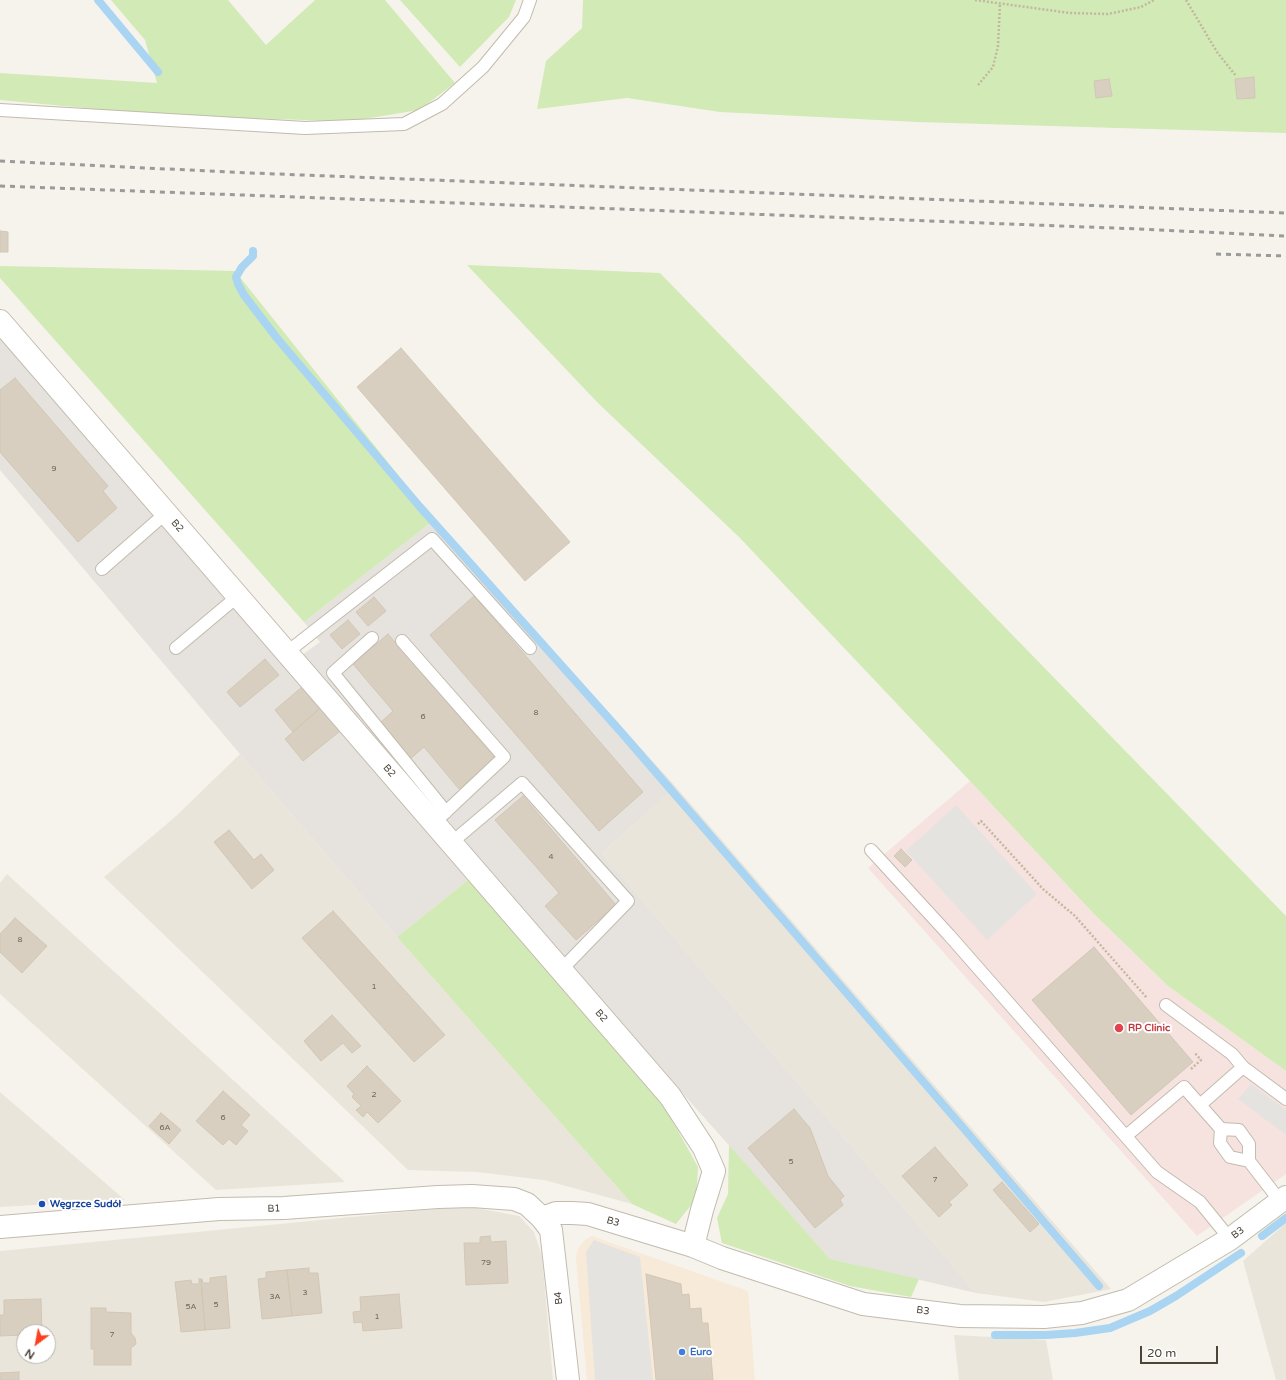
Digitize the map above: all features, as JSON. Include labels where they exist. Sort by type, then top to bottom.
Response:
[{"type":"street","name":"B2","points":[[2,327],[166,513],[286,653],[440,817],[452,844],[670,1096],[704,1148],[714,1171],[693,1246]]},
{"type":"street","name":"B1","points":[[0,1227],[219,1209],[284,1208],[472,1196],[514,1199],[527,1204],[542,1218]]},
{"type":"street","name":"B3","points":[[542,1218],[556,1213],[588,1214],[693,1246],[722,1258],[863,1304],[960,1316],[1044,1316],[1082,1313],[1128,1300],[1230,1239],[1283,1199]]},
{"type":"street","name":"B4","points":[[542,1218],[551,1230],[554,1247],[568,1380]]},
{"type":"lane","points":[[0,110],[305,128],[404,124],[442,104],[482,67],[524,16],[530,0]]},
{"type":"lane","points":[[102,569],[166,513]]},
{"type":"lane","points":[[286,653],[432,540],[530,648]]},
{"type":"lane","points":[[176,648],[238,596]]},
{"type":"lane","points":[[372,638],[333,673],[440,817],[504,757],[402,641]]},
{"type":"lane","points":[[452,844],[522,784],[628,901],[561,970]]},
{"type":"lane","points":[[871,850],[954,941],[1157,1172],[1200,1202],[1230,1239]]},
{"type":"lane","points":[[1166,1004],[1232,1054],[1243,1067],[1286,1099]]},
{"type":"lane","points":[[1200,1105],[1243,1067]]},
{"type":"lane","points":[[1126,1136],[1184,1087],[1221,1129],[1220,1143],[1230,1157],[1249,1161],[1283,1199]]},
{"type":"lane","points":[[1221,1129],[1239,1130],[1249,1144],[1249,1161]]},
{"type":"path","points":[[975,0],[1070,13],[1108,14],[1140,7],[1154,0]]},
{"type":"path","points":[[1186,0],[1217,52],[1236,76]]},
{"type":"path","points":[[978,85],[993,67],[998,46],[1000,3]]},
{"type":"path","points":[[978,824],[981,821],[1022,869],[1075,916],[1148,1000]]},
{"type":"path","points":[[1189,1070],[1201,1060],[1191,1048]]},
{"type":"shaded area","points":[[0,338],[19,357],[473,876],[397,937],[0,470]]},
{"type":"shaded area","points":[[434,520],[676,787],[602,853],[976,1293],[830,1259],[573,970],[302,655],[320,642],[304,622]]},
{"type":"shaded area","points":[[240,754],[397,937],[632,1204],[544,1180],[477,1172],[408,1170],[104,877],[175,817]]},
{"type":"shaded area","name":"RP Clinic","points":[[970,781],[1094,914],[1168,986],[1286,1071],[1286,1174],[1197,1236],[868,868]]},
{"type":"shaded area","points":[[676,787],[1111,1289],[1044,1302],[976,1293],[602,853]]},
{"type":"shaded area","points":[[956,805],[1037,894],[987,940],[906,851]]},
{"type":"shaded area","points":[[7,874],[345,1182],[216,1190],[0,994],[0,883]]},
{"type":"shaded area","points":[[1251,1084],[1286,1110],[1286,1135],[1238,1099]]},
{"type":"shaded area","points":[[0,1092],[125,1200],[0,1207]]},
{"type":"shaded area","points":[[466,1206],[519,1216],[534,1232],[542,1256],[553,1380],[0,1380],[0,1251]]},
{"type":"shaded area","points":[[1286,1223],[1286,1380],[1276,1380],[1243,1261]]},
{"type":"shaded area","points":[[592,1236],[748,1291],[755,1380],[587,1380],[576,1257],[579,1247],[585,1240]]},
{"type":"shaded area","points":[[594,1240],[640,1257],[653,1380],[595,1380],[586,1252]]},
{"type":"shaded area","points":[[954,1335],[1046,1340],[1053,1380],[959,1380]]},
{"type":"green space","points":[[111,0],[228,0],[266,45],[315,0],[385,0],[455,83],[419,110],[364,119],[332,121],[160,115],[0,100],[0,73],[157,83],[145,40]]},
{"type":"green space","points":[[400,0],[516,0],[509,17],[460,67]]},
{"type":"green space","points":[[583,0],[1286,0],[1286,133],[917,122],[720,112],[627,98],[537,109],[546,61],[582,28]]},
{"type":"green space","points":[[467,265],[660,273],[1286,916],[1286,1071],[1168,986],[1094,914],[739,537],[598,403]]},
{"type":"green space","points":[[0,266],[235,271],[434,520],[304,622],[0,278]]},
{"type":"green space","points":[[473,876],[662,1102],[698,1167],[696,1199],[676,1224],[632,1204],[397,937]]},
{"type":"green space","points":[[729,1145],[830,1259],[919,1279],[911,1297],[850,1286],[722,1243],[717,1218],[728,1194]]},
{"type":"building","points":[[1254,77],[1255,98],[1237,99],[1235,79]]},
{"type":"building","points":[[1109,79],[1112,96],[1096,98],[1094,81]]},
{"type":"building","points":[[0,231],[8,232],[8,252],[0,252]]},
{"type":"building","points":[[401,348],[570,542],[525,581],[357,387]]},
{"type":"building","points":[[15,378],[108,486],[103,491],[117,508],[78,542],[0,452],[0,390]]},
{"type":"building","points":[[474,596],[643,792],[599,831],[430,635]]},
{"type":"building","points":[[374,597],[386,611],[368,626],[356,612]]},
{"type":"building","points":[[348,620],[360,634],[342,649],[330,635]]},
{"type":"building","points":[[388,634],[495,758],[459,789],[424,747],[409,760],[379,724],[393,711],[353,664]]},
{"type":"building","points":[[265,659],[279,675],[240,707],[227,692]]},
{"type":"building","points":[[302,687],[320,708],[293,732],[275,710]]},
{"type":"building","points":[[320,708],[340,731],[303,761],[285,739]]},
{"type":"building","points":[[523,796],[616,905],[576,940],[545,906],[559,893],[495,820]]},
{"type":"building","points":[[229,830],[254,860],[261,854],[274,870],[252,889],[214,842]]},
{"type":"building","points":[[901,849],[912,860],[905,867],[894,856]]},
{"type":"building","points":[[333,911],[445,1035],[414,1062],[302,938]]},
{"type":"building","points":[[15,918],[47,946],[22,973],[0,952],[0,934]]},
{"type":"building","points":[[1094,947],[1193,1062],[1131,1115],[1032,1000]]},
{"type":"building","points":[[332,1015],[361,1046],[352,1053],[343,1043],[321,1061],[304,1041]]},
{"type":"building","points":[[367,1066],[401,1101],[378,1123],[367,1112],[363,1117],[356,1110],[361,1106],[352,1097],[354,1094],[347,1086]]},
{"type":"building","points":[[223,1091],[250,1115],[241,1125],[248,1131],[236,1145],[229,1139],[223,1145],[196,1121]]},
{"type":"building","points":[[794,1109],[810,1128],[828,1176],[844,1196],[840,1200],[843,1205],[815,1228],[748,1148]]},
{"type":"building","points":[[161,1113],[181,1130],[169,1144],[149,1126]]},
{"type":"building","points":[[935,1147],[968,1185],[949,1202],[952,1205],[939,1217],[902,1176]]},
{"type":"building","points":[[1002,1182],[1039,1224],[1030,1232],[993,1190]]},
{"type":"building","points":[[490,1236],[491,1242],[506,1241],[508,1283],[466,1285],[464,1243],[480,1243],[480,1237]]},
{"type":"building","points":[[309,1268],[309,1273],[318,1273],[322,1313],[292,1316],[287,1270]]},
{"type":"building","points":[[287,1270],[292,1316],[262,1319],[258,1279],[266,1278],[266,1272]]},
{"type":"building","name":"Euro","points":[[646,1274],[681,1284],[682,1295],[689,1294],[690,1309],[701,1308],[702,1323],[708,1323],[713,1380],[656,1380]]},
{"type":"building","points":[[226,1276],[230,1328],[205,1330],[201,1279],[203,1283],[210,1283],[210,1278]]},
{"type":"building","points":[[199,1279],[201,1279],[205,1330],[181,1332],[175,1282],[191,1280],[192,1284],[199,1284]]},
{"type":"building","points":[[399,1294],[402,1328],[363,1331],[362,1322],[354,1323],[353,1312],[361,1311],[360,1297]]},
{"type":"building","points":[[41,1299],[42,1324],[16,1324],[16,1335],[0,1336],[0,1315],[4,1315],[4,1300]]},
{"type":"building","points":[[91,1308],[106,1308],[106,1312],[131,1313],[131,1333],[135,1338],[136,1344],[131,1348],[131,1365],[94,1365],[94,1349],[91,1349]]},
{"type":"building","points":[[19,1372],[19,1380],[0,1380],[0,1373]]},
{"type":"waterway","points":[[98,0],[158,72]]},
{"type":"waterway","points":[[253,251],[253,256],[242,267],[236,277],[244,295],[276,337],[420,507],[621,732],[1099,1286]]},
{"type":"waterway","points":[[1262,1236],[1286,1218]]},
{"type":"waterway","points":[[995,1335],[1046,1335],[1110,1328],[1150,1311],[1176,1296],[1241,1253]]},
{"type":"railway","points":[[0,161],[251,173],[1286,213]]},
{"type":"railway","points":[[0,186],[1139,229],[1286,236]]},
{"type":"railway","points":[[1216,254],[1286,256]]},
{"type":"place","name":"RP Clinic","points":[[1119,1028]]},
{"type":"place","name":"Węgrzce Sudół","points":[[42,1204]]},
{"type":"place","name":"Euro","points":[[682,1352]]}]
